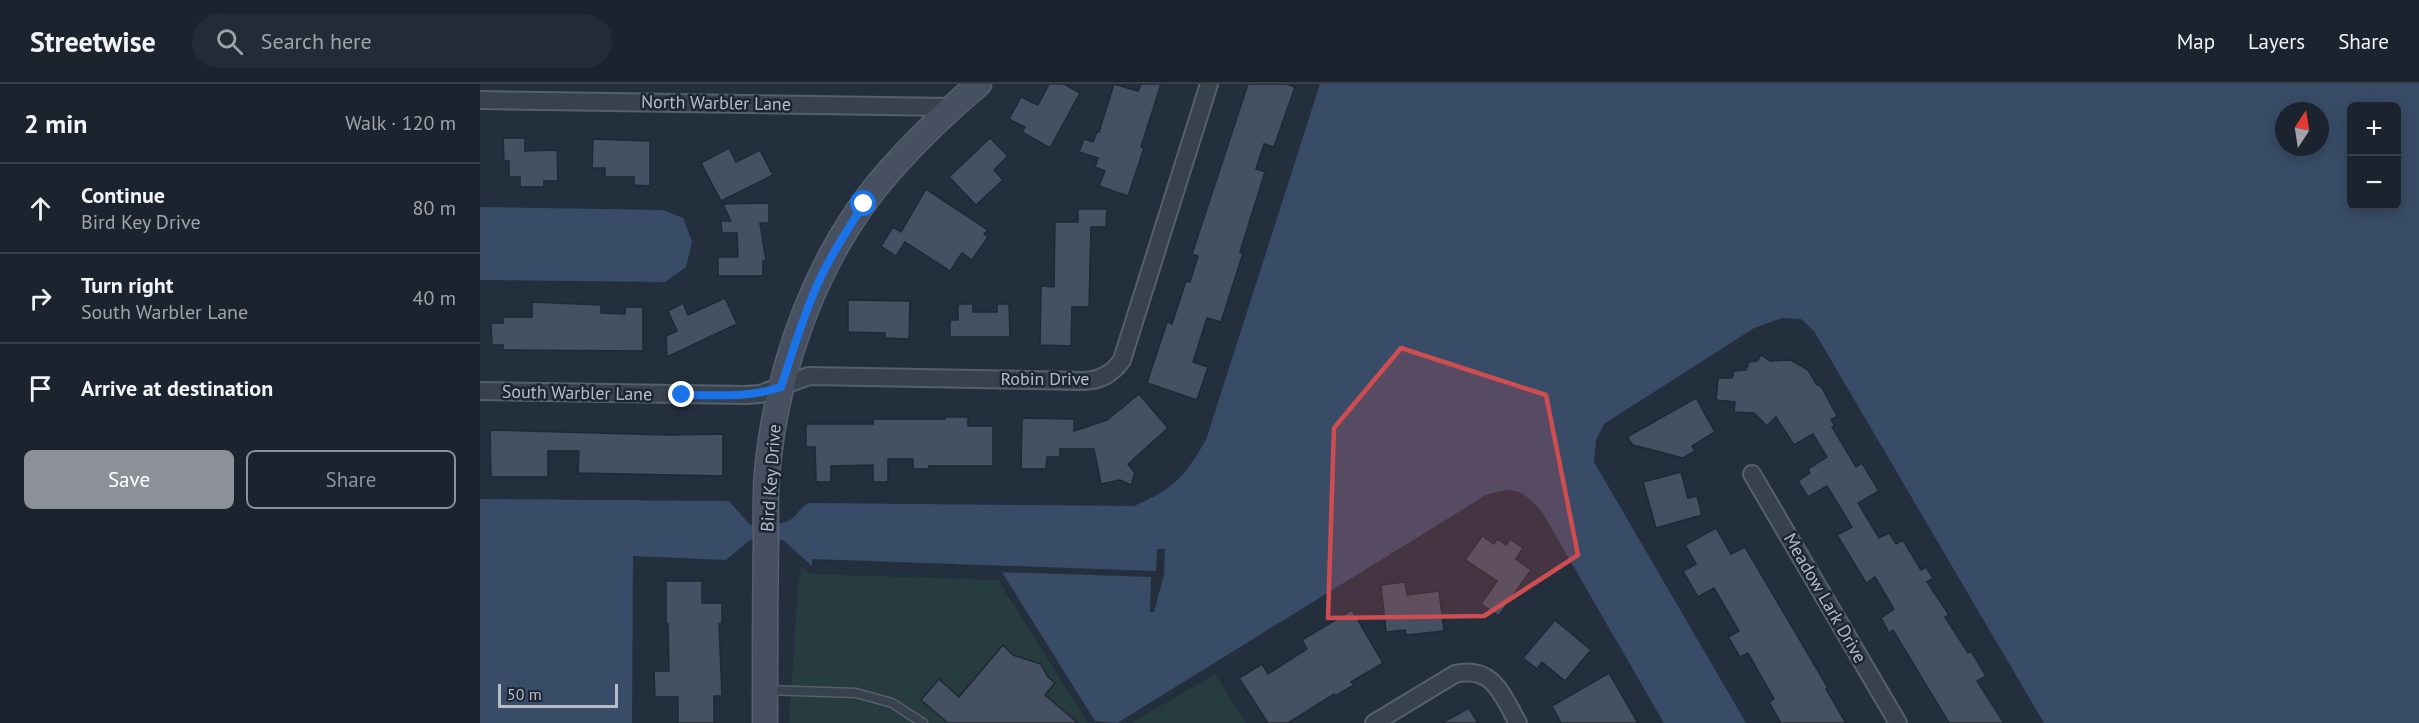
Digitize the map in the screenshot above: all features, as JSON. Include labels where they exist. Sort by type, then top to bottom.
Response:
[{"type":"street","name":"Bird Key Drive","points":[[765,723],[767,474],[781,387],[804,317],[819,280],[840,240],[890,170],[952,106],[979,84]]},
{"type":"street","name":"Robin Drive","points":[[781,387],[809,376],[1084,381],[1105,377],[1116,369],[1122,360],[1209,84]]},
{"type":"street","name":"North Warbler Lane","points":[[480,100],[952,106]]},
{"type":"street","name":"South Warbler Lane","points":[[480,391],[745,395],[760,394],[781,387]]},
{"type":"street","name":"Meadow Lark Drive","points":[[1752,474],[1898,723]]},
{"type":"street","points":[[1374,723],[1455,674],[1465,671],[1478,673],[1488,678],[1496,686],[1518,723]]},
{"type":"lane","points":[[765,690],[856,693],[892,703],[923,723]]},
{"type":"highlighted area","points":[[1401,348],[1546,395],[1578,555],[1484,616],[1328,618],[1334,428]]},
{"type":"green space","points":[[802,567],[811,574],[998,580],[1088,723],[789,723],[798,587]]},
{"type":"green space","points":[[1215,674],[1246,723],[1132,723]]},
{"type":"water","points":[[1320,84],[2419,84],[2419,723],[2044,723],[1814,331],[1801,319],[1782,318],[1754,328],[1604,424],[1596,440],[1594,462],[1746,723],[1664,723],[1542,512],[1529,498],[1511,490],[1486,495],[1117,723],[1095,721],[1002,572],[812,566],[783,540],[750,540],[726,560],[633,556],[632,723],[480,723],[480,499],[729,501],[750,525],[786,522],[808,503],[1134,506],[1169,487],[1191,463],[1206,440]]},
{"type":"water","points":[[480,207],[663,210],[683,218],[692,242],[686,267],[665,282],[480,280]]},
{"type":"pier","points":[[1157,549],[1165,549],[1164,575],[1154,612],[1150,612],[1151,577],[812,566],[812,559],[1156,571]]},
{"type":"building","points":[[1049,84],[1064,84],[1080,93],[1050,148],[1022,132],[1025,127],[1009,119],[1021,97],[1038,105]]},
{"type":"building","points":[[1114,84],[1138,91],[1141,84],[1161,84],[1128,196],[1099,186],[1105,171],[1095,167],[1098,158],[1079,152],[1084,139],[1093,142],[1099,132]]},
{"type":"building","points":[[1248,84],[1287,84],[1295,87],[1274,147],[1264,144],[1256,169],[1265,172],[1221,322],[1207,318],[1193,362],[1208,367],[1197,400],[1147,383],[1167,322],[1172,324],[1186,281],[1190,282],[1198,256],[1192,254]]},
{"type":"building","points":[[503,138],[525,138],[525,151],[557,150],[558,181],[544,181],[544,187],[520,187],[520,177],[509,177],[509,161],[504,161]]},
{"type":"building","points":[[990,138],[1008,156],[994,170],[1003,180],[976,205],[949,177]]},
{"type":"building","points":[[593,139],[650,141],[650,186],[634,185],[634,177],[605,177],[605,168],[592,168]]},
{"type":"building","points":[[729,148],[736,162],[760,150],[773,175],[721,201],[701,163]]},
{"type":"building","points":[[926,189],[988,230],[984,234],[988,237],[972,260],[962,253],[950,271],[905,242],[896,256],[881,246],[893,227],[901,232]]},
{"type":"building","points":[[769,203],[769,223],[760,223],[766,261],[763,261],[763,276],[718,276],[718,257],[738,257],[737,233],[722,233],[721,221],[731,221],[723,204]]},
{"type":"building","points":[[1078,209],[1107,209],[1106,227],[1091,227],[1089,307],[1072,307],[1071,346],[1040,345],[1041,286],[1054,287],[1055,222],[1078,222]]},
{"type":"building","points":[[725,298],[737,324],[667,357],[666,336],[677,331],[668,311],[683,303],[688,315]]},
{"type":"building","points":[[848,300],[910,301],[909,339],[885,338],[885,333],[848,332]]},
{"type":"building","points":[[532,302],[601,305],[601,313],[625,314],[625,307],[643,307],[643,351],[503,350],[503,345],[492,345],[491,323],[503,323],[503,317],[532,317]]},
{"type":"building","points":[[958,304],[973,304],[973,312],[997,312],[997,304],[1009,304],[1010,337],[950,337],[950,320],[958,320]]},
{"type":"building","points":[[1761,355],[1770,361],[1791,360],[1808,370],[1817,385],[1821,386],[1837,416],[1831,420],[1835,426],[1832,427],[1856,467],[1862,463],[1879,491],[1858,503],[1879,538],[1889,533],[1896,544],[1903,540],[1921,570],[1926,567],[1933,578],[1927,582],[1949,615],[1945,617],[1968,653],[1971,651],[1986,676],[1977,681],[2004,723],[1949,723],[1893,630],[1889,633],[1881,618],[1894,609],[1875,577],[1866,583],[1837,535],[1852,527],[1827,486],[1808,497],[1798,481],[1810,473],[1808,469],[1827,457],[1813,434],[1794,445],[1776,417],[1767,426],[1754,413],[1734,412],[1735,402],[1716,400],[1718,378],[1732,378],[1734,371],[1746,370],[1749,362],[1757,361]]},
{"type":"building","points":[[1139,394],[1168,428],[1128,464],[1135,473],[1131,485],[1120,480],[1101,484],[1094,449],[1060,449],[1060,457],[1047,457],[1046,469],[1021,469],[1022,418],[1074,419],[1074,431],[1107,420]]},
{"type":"building","points":[[1696,398],[1715,432],[1692,446],[1695,451],[1683,458],[1633,445],[1627,437]]},
{"type":"building","points":[[945,417],[968,417],[968,426],[993,426],[993,466],[929,466],[929,469],[913,469],[913,459],[888,459],[888,482],[873,482],[873,465],[831,466],[831,482],[816,482],[815,447],[806,447],[806,424],[873,424],[873,419],[945,419]]},
{"type":"building","points":[[490,430],[668,435],[723,434],[723,476],[578,473],[579,451],[548,451],[548,477],[491,477]]},
{"type":"building","points":[[1681,472],[1688,498],[1697,496],[1702,515],[1656,528],[1643,482]]},
{"type":"building","points":[[1716,528],[1731,554],[1745,547],[1828,688],[1826,689],[1846,723],[1781,723],[1769,702],[1774,699],[1748,653],[1740,657],[1728,637],[1739,631],[1714,588],[1698,597],[1683,571],[1696,564],[1685,545]]},
{"type":"building","points":[[1482,536],[1494,544],[1497,539],[1506,545],[1510,539],[1523,548],[1516,559],[1531,570],[1499,616],[1481,604],[1497,581],[1465,560]]},
{"type":"building","points":[[666,581],[702,581],[702,603],[722,603],[722,624],[719,624],[722,696],[714,696],[714,723],[678,723],[678,697],[655,697],[654,671],[669,671]]},
{"type":"building","points":[[1405,582],[1407,595],[1439,591],[1444,631],[1406,635],[1405,630],[1386,632],[1381,585]]},
{"type":"building","points":[[1352,610],[1383,663],[1351,682],[1354,685],[1335,696],[1334,694],[1288,723],[1268,723],[1239,678],[1262,664],[1268,674],[1307,649],[1302,640]]},
{"type":"building","points":[[1555,620],[1591,650],[1565,681],[1542,662],[1537,669],[1523,658]]},
{"type":"building","points":[[1003,645],[1013,655],[1041,664],[1048,677],[1055,683],[1045,695],[1078,723],[948,723],[921,700],[939,679],[959,697]]},
{"type":"building","points":[[1609,673],[1638,723],[1561,723],[1552,706]]},
{"type":"building","points":[[1469,708],[1478,723],[1442,723]]},
{"type":"route","points":[[682,395],[760,394],[781,387],[819,280],[840,240],[864,204]]}]
